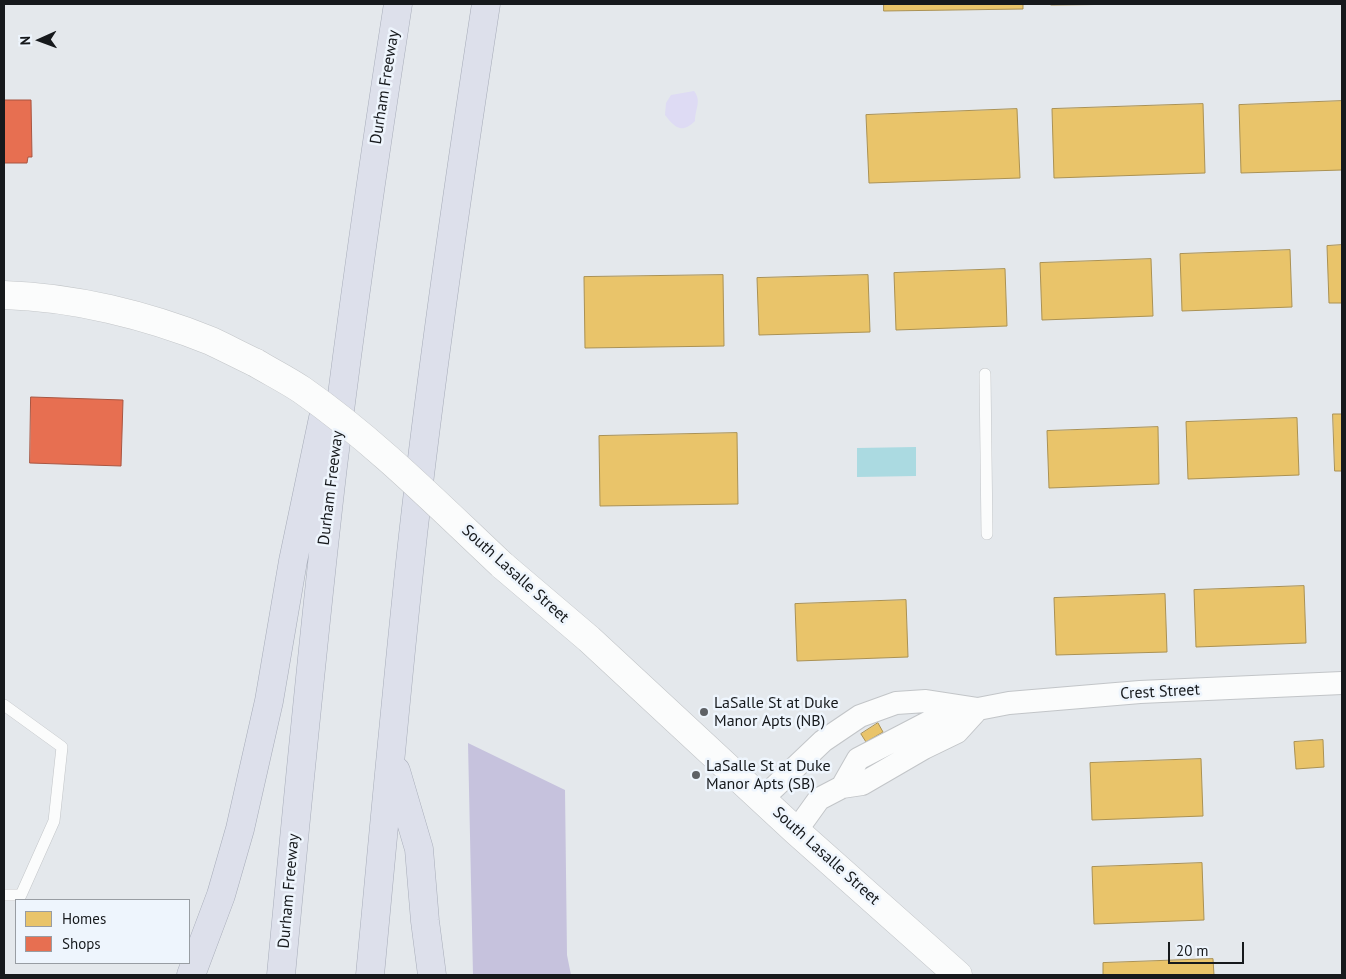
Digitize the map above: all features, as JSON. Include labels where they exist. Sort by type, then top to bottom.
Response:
[{"type":"highway","name":"Durham Freeway","points":[[281,975],[333,466],[367,208],[398,4]]},
{"type":"highway","points":[[370,975],[391,752],[424,444],[455,201],[486,4]]},
{"type":"highway","points":[[191,975],[220,895],[240,829],[255,766],[293,560],[367,208]]},
{"type":"highway","points":[[391,752],[419,849],[432,975]]},
{"type":"street","name":"South Lasalle Street","points":[[4,295],[61,299],[109,309],[150,321],[211,341],[256,363],[300,388],[347,424],[400,469],[502,565],[589,639],[796,831],[958,975]]},
{"type":"street","name":"Crest Street","points":[[762,799],[823,741],[860,716],[896,703],[926,702],[968,708],[1140,692],[1342,683]]},
{"type":"street","points":[[796,831],[820,799],[842,787],[862,784],[924,748],[957,732],[968,708]]},
{"type":"lane","points":[[985,374],[988,534]]},
{"type":"lane","points":[[4,705],[62,747],[54,821],[21,895],[4,895]]},
{"type":"shaded area","points":[[694,91],[698,98],[695,121],[686,127],[679,128],[665,115],[666,103],[671,95]]},
{"type":"shaded area","points":[[468,743],[565,790],[567,955],[571,975],[473,975]]},
{"type":"water","points":[[916,447],[916,476],[857,477],[857,448]]},
{"type":"building: Homes","points":[[884,4],[1023,4],[1023,9],[884,11]]},
{"type":"building: Homes","points":[[1051,4],[1139,4],[1051,5]]},
{"type":"building: Homes","points":[[1342,101],[1342,170],[1241,173],[1239,105]]},
{"type":"building: Homes","points":[[1203,104],[1205,173],[1054,178],[1052,109]]},
{"type":"building: Homes","points":[[1017,109],[1020,178],[869,183],[866,115]]},
{"type":"building: Homes","points":[[1342,245],[1342,303],[1329,303],[1327,246]]},
{"type":"building: Homes","points":[[1290,250],[1292,307],[1182,311],[1180,254]]},
{"type":"building: Homes","points":[[1151,259],[1153,316],[1042,320],[1040,263]]},
{"type":"building: Homes","points":[[1005,269],[1007,326],[896,330],[894,273]]},
{"type":"building: Homes","points":[[723,275],[724,346],[585,348],[584,277]]},
{"type":"building: Homes","points":[[868,275],[870,332],[759,335],[757,278]]},
{"type":"building: Homes","points":[[1333,414],[1342,414],[1342,471],[1335,471]]},
{"type":"building: Homes","points":[[1297,418],[1299,475],[1188,479],[1186,422]]},
{"type":"building: Homes","points":[[1158,427],[1159,484],[1049,488],[1047,431]]},
{"type":"building: Homes","points":[[737,433],[738,504],[600,506],[599,436]]},
{"type":"building: Homes","points":[[1304,586],[1306,643],[1196,647],[1194,590]]},
{"type":"building: Homes","points":[[1165,594],[1167,652],[1056,655],[1054,598]]},
{"type":"building: Homes","points":[[906,600],[908,657],[797,661],[795,604]]},
{"type":"building: Homes","points":[[878,723],[883,732],[866,742],[861,734]]},
{"type":"building: Homes","points":[[1323,740],[1324,767],[1296,769],[1294,742]]},
{"type":"building: Homes","points":[[1201,759],[1203,816],[1092,820],[1090,763]]},
{"type":"building: Homes","points":[[1202,863],[1204,920],[1094,924],[1092,867]]},
{"type":"building: Homes","points":[[1213,959],[1214,975],[1103,975],[1103,963]]},
{"type":"building: Shops","points":[[4,100],[31,100],[32,157],[28,157],[27,163],[4,163]]},
{"type":"building: Shops","points":[[31,397],[123,400],[121,466],[30,463]]},
{"type":"place","name":"LaSalle St at Duke Manor Apts (NB)","points":[[704,712]]},
{"type":"place","name":"LaSalle St at Duke Manor Apts (SB)","points":[[696,775]]}]
